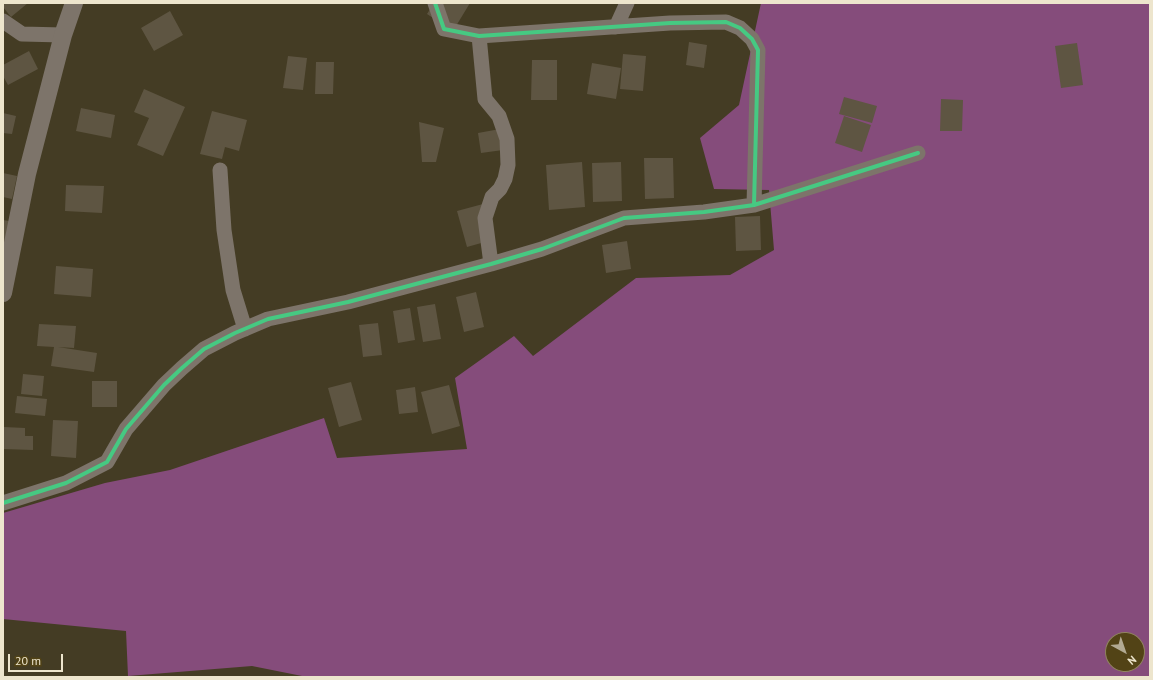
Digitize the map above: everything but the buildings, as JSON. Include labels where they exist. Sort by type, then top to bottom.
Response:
[{"type":"street","points":[[3,293],[27,174],[63,35],[74,3]]},
{"type":"street","points":[[435,3],[444,29],[479,36],[670,23],[726,22],[740,28],[752,39],[758,50],[754,205]]},
{"type":"street","points":[[616,27],[628,3]]},
{"type":"street","points":[[3,21],[22,34],[63,35]]},
{"type":"street","points":[[479,36],[485,99],[499,116],[507,139],[508,165],[505,179],[500,189],[492,197],[485,218],[491,264]]},
{"type":"street","points":[[3,503],[66,483],[107,462],[126,429],[164,385],[204,349],[246,328],[268,320],[348,302],[491,264],[542,249],[624,218],[704,212],[754,205],[918,152]]},
{"type":"street","points":[[220,170],[224,230],[232,290],[246,328]]},
{"type":"shaded area","points":[[761,3],[1150,3],[1150,677],[307,677],[252,666],[128,676],[126,631],[3,619],[3,513],[105,483],[170,470],[324,418],[337,458],[467,449],[455,378],[514,336],[533,356],[636,278],[730,275],[774,250],[769,190],[714,189],[700,138],[739,105]]},
{"type":"cycle path","points":[[435,3],[444,29],[479,36],[670,23],[726,22],[740,28],[752,39],[758,50],[754,205]]},
{"type":"cycle path","points":[[3,503],[66,483],[107,462],[126,429],[164,385],[182,368],[204,349],[235,333],[268,319],[348,302],[491,264],[542,249],[624,218],[704,212],[754,205],[918,153]]}]
